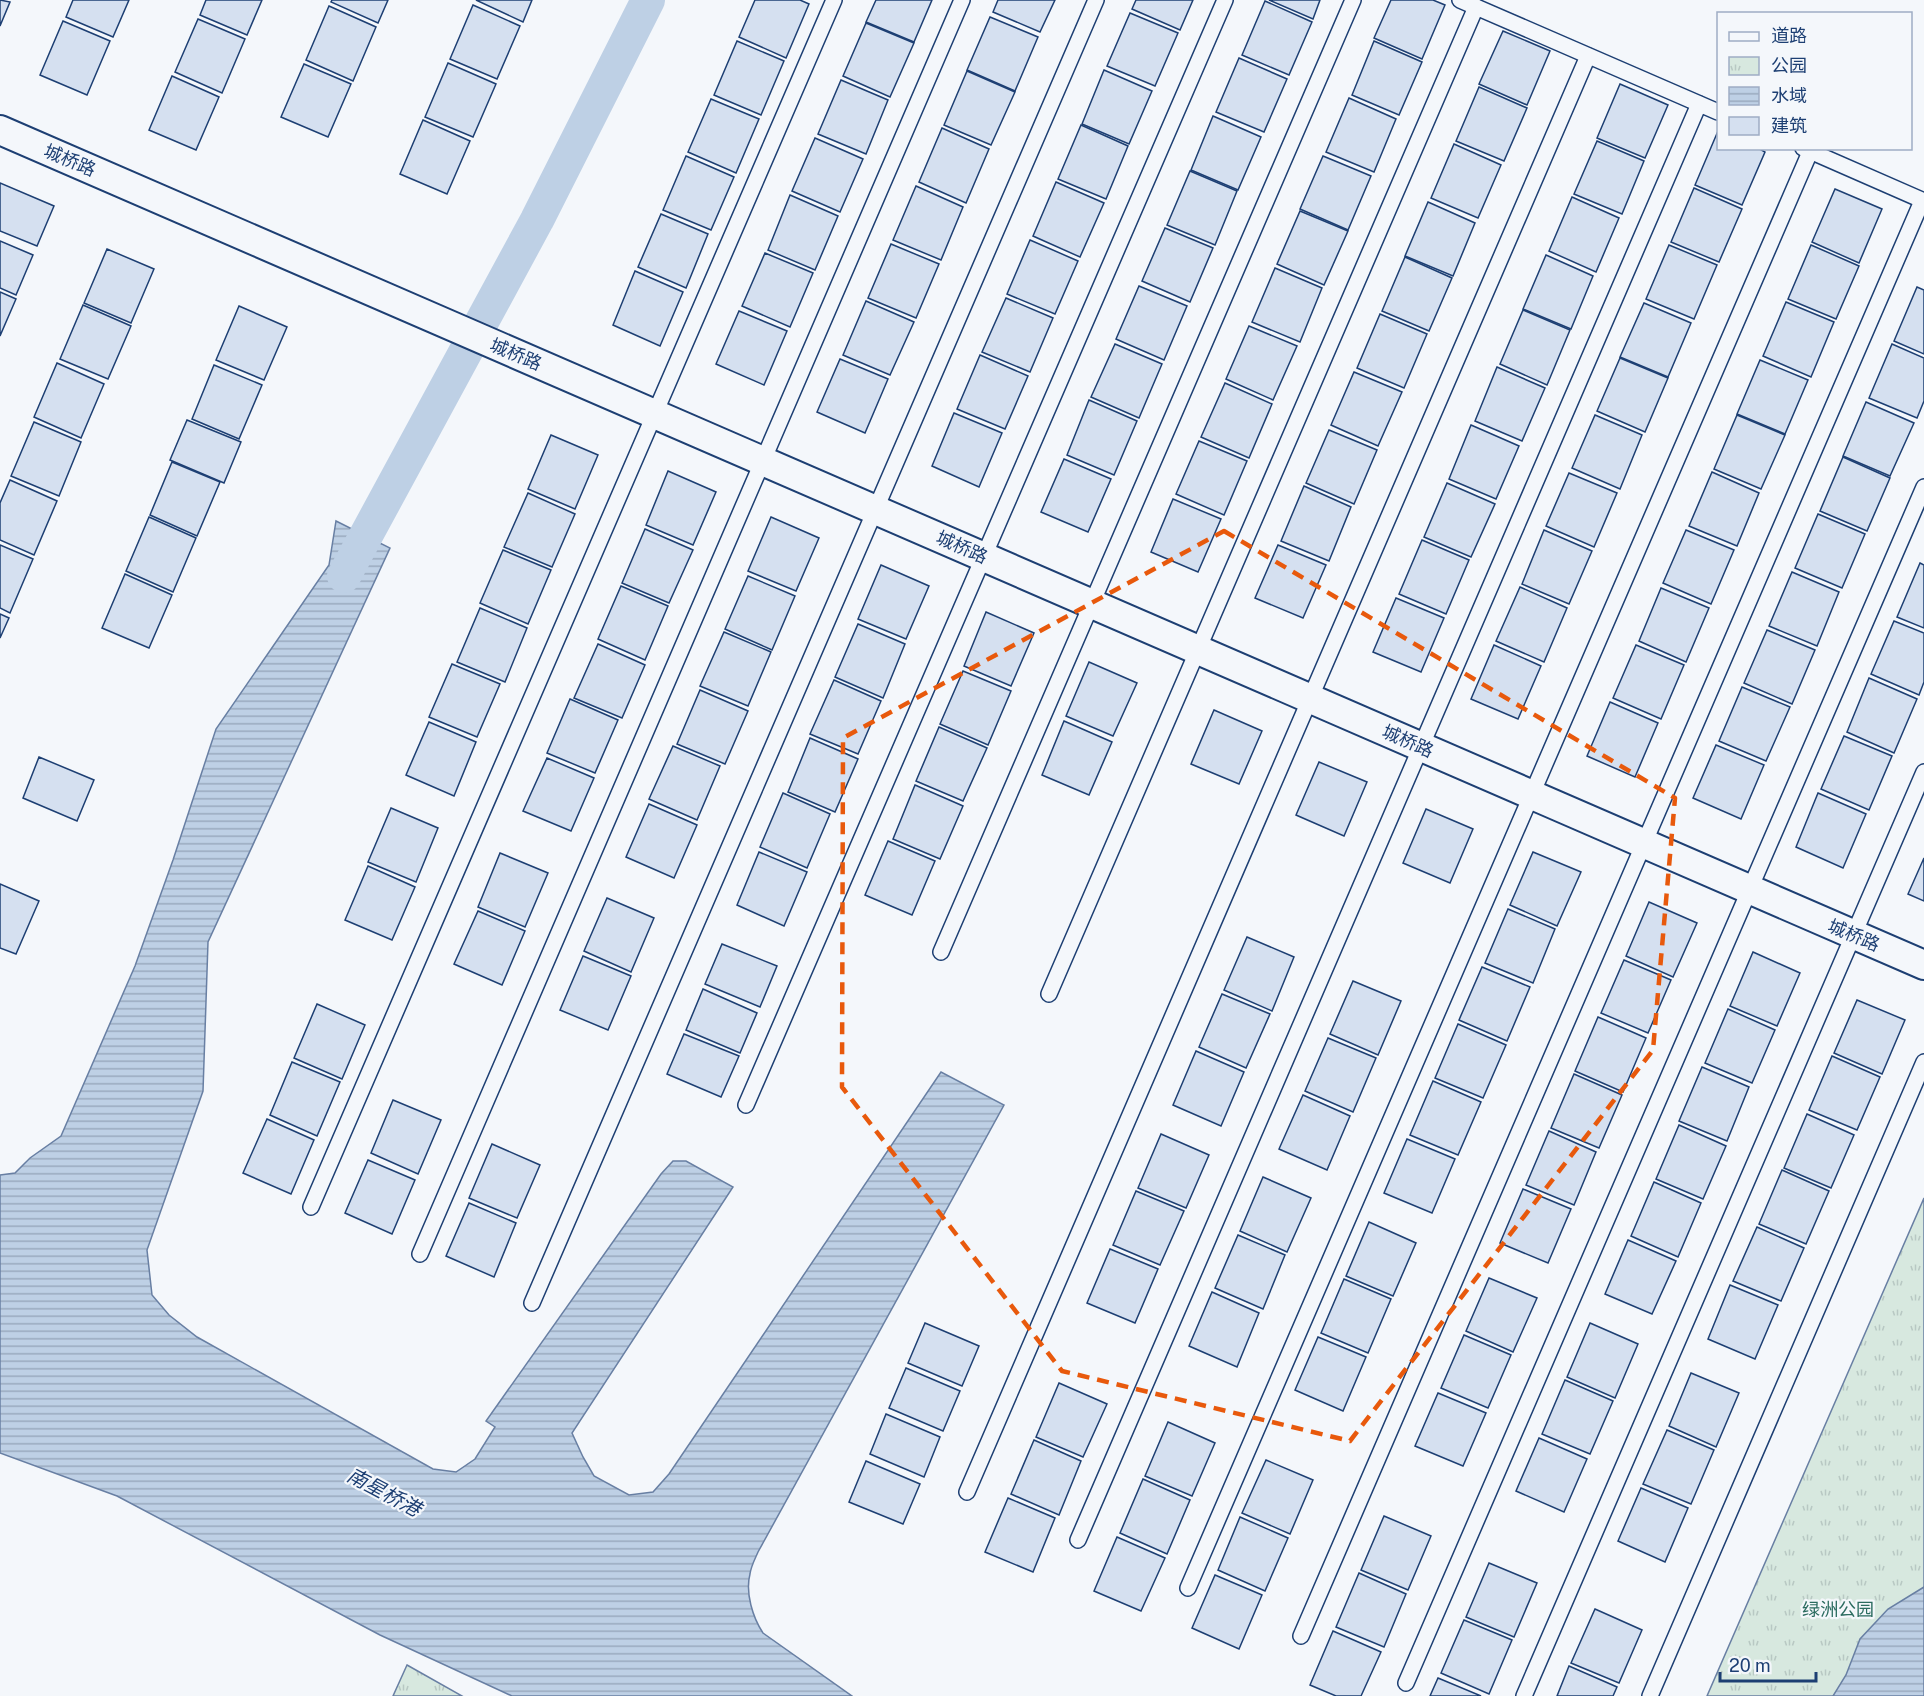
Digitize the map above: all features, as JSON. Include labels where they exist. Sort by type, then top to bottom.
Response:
[{"type":"street","name":"城桥路","points":[[0,129],[1924,965]]},
{"type":"lane","points":[[311,1207],[834,0]]},
{"type":"lane","points":[[420,1254],[962,0]]},
{"type":"lane","points":[[532,1303],[1096,0]]},
{"type":"lane","points":[[746,1105],[1224,0]]},
{"type":"lane","points":[[941,952],[1353,0]]},
{"type":"lane","points":[[1460,0],[1717,111]]},
{"type":"lane","points":[[1049,994],[1476,7]]},
{"type":"lane","points":[[967,1492],[1588,56]]},
{"type":"lane","points":[[1078,1540],[1699,104]]},
{"type":"lane","points":[[1188,1588],[1531,795],[1806,150],[1923,201],[1301,1636]]},
{"type":"lane","points":[[1406,1683],[1924,487]]},
{"type":"lane","points":[[1524,1696],[1924,772]]},
{"type":"lane","points":[[1650,1696],[1924,1062]]},
{"type":"highlighted area","points":[[1224,531],[1675,798],[1653,1050],[1350,1441],[1062,1371],[842,1087],[843,738]]},
{"type":"green space","name":"绿洲公园","points":[[1924,1198],[1924,1696],[1707,1696]]},
{"type":"green space","points":[[407,1665],[462,1696],[393,1696]]},
{"type":"water","name":"南星桥港","points":[[336,521],[390,548],[208,942],[203,1091],[147,1250],[152,1295],[169,1315],[197,1337],[433,1469],[456,1472],[475,1459],[495,1427],[486,1421],[661,1174],[673,1161],[686,1161],[733,1187],[572,1433],[594,1476],[629,1495],[653,1492],[669,1474],[941,1072],[1004,1105],[753,1563],[749,1581],[751,1605],[763,1633],[852,1696],[512,1696],[380,1635],[117,1496],[0,1453],[0,1175],[15,1173],[30,1158],[61,1136],[135,966],[216,729],[329,565]]},
{"type":"water","points":[[1924,1587],[1924,1696],[1833,1696],[1846,1675],[1860,1639],[1888,1609]]},
{"type":"building","points":[[0,0],[10,2],[0,26]]},
{"type":"building","points":[[73,0],[129,0],[113,37],[66,17]]},
{"type":"building","points":[[206,0],[262,0],[247,35],[200,15]]},
{"type":"building","points":[[332,0],[388,0],[378,23],[331,2]]},
{"type":"building","points":[[476,0],[532,0],[523,22]]},
{"type":"building","points":[[755,0],[800,0],[809,4],[786,58],[739,37]]},
{"type":"building","points":[[876,0],[932,0],[914,42],[866,22]]},
{"type":"building","points":[[998,0],[1055,0],[1040,32],[993,12]]},
{"type":"building","points":[[1136,0],[1193,0],[1180,30],[1132,9]]},
{"type":"building","points":[[1269,0],[1320,0],[1313,19]]},
{"type":"building","points":[[1391,0],[1433,0],[1445,5],[1422,59],[1374,38]]},
{"type":"building","points":[[1265,1],[1312,22],[1289,75],[1242,55]]},
{"type":"building","points":[[473,5],[520,26],[497,79],[450,59]]},
{"type":"building","points":[[329,6],[376,27],[353,81],[306,60]]},
{"type":"building","points":[[1130,13],[1178,33],[1155,86],[1107,66]]},
{"type":"building","points":[[990,17],[1038,37],[1015,91],[967,70]]},
{"type":"building","points":[[198,19],[245,39],[222,93],[175,72]]},
{"type":"building","points":[[63,21],[110,41],[87,95],[40,75]]},
{"type":"building","points":[[866,23],[914,43],[890,97],[843,76]]},
{"type":"building","points":[[1503,31],[1550,51],[1527,105],[1479,84]]},
{"type":"building","points":[[737,41],[784,61],[761,115],[714,95]]},
{"type":"building","points":[[1374,41],[1422,62],[1399,115],[1352,95]]},
{"type":"building","points":[[1239,58],[1287,79],[1264,132],[1216,112]]},
{"type":"building","points":[[448,63],[496,84],[473,137],[425,117]]},
{"type":"building","points":[[304,64],[351,84],[328,137],[281,117]]},
{"type":"building","points":[[1104,70],[1152,91],[1129,144],[1082,124]]},
{"type":"building","points":[[967,71],[1015,92],[991,145],[944,125]]},
{"type":"building","points":[[172,76],[219,97],[196,150],[149,130]]},
{"type":"building","points":[[841,80],[888,100],[866,154],[818,134]]},
{"type":"building","points":[[1620,84],[1668,105],[1645,158],[1597,138]]},
{"type":"building","points":[[1479,87],[1527,108],[1504,161],[1456,141]]},
{"type":"building","points":[[1349,98],[1396,119],[1374,172],[1326,152]]},
{"type":"building","points":[[711,99],[759,119],[736,173],[688,152]]},
{"type":"building","points":[[1213,116],[1261,137],[1238,190],[1191,170]]},
{"type":"building","points":[[423,120],[470,141],[447,194],[400,174]]},
{"type":"building","points":[[1081,125],[1128,146],[1106,199],[1058,179]]},
{"type":"building","points":[[942,128],[989,149],[966,203],[919,182]]},
{"type":"building","points":[[1717,133],[1717,150],[1762,150],[1765,152],[1742,205],[1695,185]]},
{"type":"building","points":[[815,138],[863,159],[840,212],[792,191]]},
{"type":"building","points":[[1597,141],[1644,161],[1622,214],[1574,194]]},
{"type":"building","points":[[1454,144],[1501,165],[1478,218],[1431,198]]},
{"type":"building","points":[[686,156],[734,177],[711,230],[663,210]]},
{"type":"building","points":[[1323,156],[1371,176],[1348,230],[1300,209]]},
{"type":"building","points":[[1190,171],[1237,191],[1215,245],[1167,225]]},
{"type":"building","points":[[1056,182],[1104,203],[1080,257],[1033,236]]},
{"type":"building","points":[[0,183],[54,206],[37,246],[0,231]]},
{"type":"building","points":[[916,186],[963,207],[941,260],[893,240]]},
{"type":"building","points":[[1694,188],[1742,209],[1719,262],[1671,242]]},
{"type":"building","points":[[1835,189],[1882,209],[1859,263],[1812,242]]},
{"type":"building","points":[[790,195],[838,216],[815,270],[768,250]]},
{"type":"building","points":[[1572,197],[1619,218],[1596,272],[1549,251]]},
{"type":"building","points":[[1428,202],[1475,223],[1453,276],[1405,256]]},
{"type":"building","points":[[1300,211],[1348,231],[1324,285],[1277,264]]},
{"type":"building","points":[[661,214],[708,234],[686,288],[638,267]]},
{"type":"building","points":[[1165,228],[1213,248],[1190,302],[1142,281]]},
{"type":"building","points":[[1030,240],[1078,261],[1055,314],[1007,294]]},
{"type":"building","points":[[0,241],[33,255],[16,295],[0,288]]},
{"type":"building","points":[[891,244],[939,264],[916,318],[868,298]]},
{"type":"building","points":[[1669,245],[1717,265],[1694,319],[1646,299]]},
{"type":"building","points":[[1811,245],[1859,266],[1836,319],[1788,299]]},
{"type":"building","points":[[107,249],[154,269],[131,323],[84,303]]},
{"type":"building","points":[[765,253],[813,273],[790,327],[742,306]]},
{"type":"building","points":[[1546,255],[1593,276],[1571,329],[1523,309]]},
{"type":"building","points":[[1405,257],[1452,278],[1429,331],[1382,311]]},
{"type":"building","points":[[1275,268],[1322,288],[1300,342],[1252,322]]},
{"type":"building","points":[[635,271],[683,292],[660,346],[613,325]]},
{"type":"building","points":[[1139,286],[1187,306],[1164,360],[1116,339]]},
{"type":"building","points":[[1917,287],[1924,290],[1924,354],[1894,341]]},
{"type":"building","points":[[0,292],[16,299],[0,336]]},
{"type":"building","points":[[1006,298],[1053,318],[1030,372],[982,352]]},
{"type":"building","points":[[866,301],[914,322],[890,375],[843,355]]},
{"type":"building","points":[[1786,302],[1834,322],[1811,377],[1763,356]]},
{"type":"building","points":[[1644,303],[1691,323],[1668,377],[1620,357]]},
{"type":"building","points":[[83,305],[131,326],[108,379],[60,359]]},
{"type":"building","points":[[239,306],[287,327],[264,380],[216,360]]},
{"type":"building","points":[[1523,310],[1570,330],[1547,385],[1500,364]]},
{"type":"building","points":[[739,311],[787,331],[764,385],[716,364]]},
{"type":"building","points":[[1380,314],[1427,334],[1404,388],[1357,368]]},
{"type":"building","points":[[1249,326],[1297,346],[1273,400],[1226,379]]},
{"type":"building","points":[[1115,344],[1162,364],[1139,418],[1091,397]]},
{"type":"building","points":[[1892,344],[1924,358],[1924,401],[1917,418],[1869,398]]},
{"type":"building","points":[[980,355],[1028,376],[1005,429],[957,409]]},
{"type":"building","points":[[1620,358],[1668,378],[1645,432],[1597,411]]},
{"type":"building","points":[[840,359],[888,379],[865,433],[817,412]]},
{"type":"building","points":[[1760,360],[1808,380],[1785,434],[1737,414]]},
{"type":"building","points":[[57,363],[104,384],[81,438],[34,417]]},
{"type":"building","points":[[214,365],[262,385],[239,439],[192,419]]},
{"type":"building","points":[[1497,367],[1545,388],[1522,441],[1475,421]]},
{"type":"building","points":[[1354,372],[1402,392],[1378,446],[1331,425]]},
{"type":"building","points":[[1225,383],[1272,404],[1249,458],[1201,437]]},
{"type":"building","points":[[1089,400],[1137,421],[1114,475],[1067,455]]},
{"type":"building","points":[[1866,402],[1914,423],[1890,476],[1843,456]]},
{"type":"building","points":[[954,413],[1002,433],[979,487],[932,466]]},
{"type":"building","points":[[1595,415],[1642,435],[1620,489],[1572,468]]},
{"type":"building","points":[[1737,415],[1785,435],[1761,489],[1714,469]]},
{"type":"building","points":[[187,420],[241,442],[224,483],[170,460]]},
{"type":"building","points":[[34,422],[81,442],[59,496],[11,476]]},
{"type":"building","points":[[1471,425],[1519,446],[1496,499],[1449,479]]},
{"type":"building","points":[[1329,430],[1377,450],[1354,504],[1306,483]]},
{"type":"building","points":[[551,435],[598,455],[575,509],[528,489]]},
{"type":"building","points":[[1199,441],[1247,461],[1224,515],[1176,494]]},
{"type":"building","points":[[1843,457],[1890,478],[1867,531],[1820,511]]},
{"type":"building","points":[[1064,459],[1111,479],[1088,532],[1041,512]]},
{"type":"building","points":[[172,462],[220,482],[197,536],[150,515]]},
{"type":"building","points":[[668,471],[716,492],[693,545],[646,525]]},
{"type":"building","points":[[1712,472],[1759,493],[1737,546],[1689,526]]},
{"type":"building","points":[[1569,473],[1617,493],[1594,547],[1546,526]]},
{"type":"building","points":[[10,480],[57,501],[34,555],[0,540],[0,503]]},
{"type":"building","points":[[1447,483],[1495,504],[1471,557],[1424,537]]},
{"type":"building","points":[[1304,486],[1351,507],[1329,561],[1281,541]]},
{"type":"building","points":[[528,493],[575,514],[552,567],[504,547]]},
{"type":"building","points":[[1173,499],[1221,519],[1198,572],[1151,552]]},
{"type":"building","points":[[1818,514],[1865,534],[1842,588],[1795,568]]},
{"type":"building","points":[[149,517],[196,538],[173,592],[126,571]]},
{"type":"building","points":[[771,517],[819,538],[796,591],[748,571]]},
{"type":"building","points":[[645,529],[693,550],[669,603],[622,583]]},
{"type":"building","points":[[1544,530],[1592,551],[1569,604],[1522,584]]},
{"type":"building","points":[[1686,530],[1734,550],[1711,604],[1663,583]]},
{"type":"building","points":[[1422,540],[1469,560],[1446,614],[1399,594]]},
{"type":"building","points":[[0,545],[33,559],[10,613],[0,608]]},
{"type":"building","points":[[1278,545],[1326,565],[1303,618],[1255,598]]},
{"type":"building","points":[[503,550],[551,570],[528,624],[480,603]]},
{"type":"building","points":[[1920,563],[1924,565],[1924,628],[1897,617]]},
{"type":"building","points":[[881,565],[929,586],[906,639],[858,619]]},
{"type":"building","points":[[1792,572],[1839,592],[1817,646],[1769,626]]},
{"type":"building","points":[[125,574],[172,595],[149,648],[102,628]]},
{"type":"building","points":[[748,576],[795,596],[772,650],[725,629]]},
{"type":"building","points":[[621,586],[668,606],[645,660],[598,639]]},
{"type":"building","points":[[1520,587],[1567,608],[1544,662],[1496,641]]},
{"type":"building","points":[[1661,588],[1709,608],[1686,662],[1639,641]]},
{"type":"building","points":[[1396,598],[1444,618],[1421,672],[1373,652]]},
{"type":"building","points":[[480,608],[527,628],[505,682],[457,662]]},
{"type":"building","points":[[986,612],[1034,633],[1011,686],[964,666]]},
{"type":"building","points":[[0,614],[9,618],[0,638]]},
{"type":"building","points":[[1894,621],[1924,633],[1924,682],[1919,695],[1871,674]]},
{"type":"building","points":[[858,624],[905,644],[883,698],[835,677]]},
{"type":"building","points":[[1767,630],[1815,650],[1792,704],[1744,683]]},
{"type":"building","points":[[724,632],[771,652],[748,706],[700,686]]},
{"type":"building","points":[[598,644],[645,665],[622,718],[574,698]]},
{"type":"building","points":[[1494,645],[1541,666],[1518,719],[1471,699]]},
{"type":"building","points":[[1636,645],[1684,665],[1661,719],[1613,698]]},
{"type":"building","points":[[1089,662],[1137,683],[1113,736],[1066,716]]},
{"type":"building","points":[[452,664],[500,684],[477,737],[429,717]]},
{"type":"building","points":[[963,671],[1011,691],[988,745],[940,724]]},
{"type":"building","points":[[1869,678],[1917,699],[1894,753],[1847,732]]},
{"type":"building","points":[[834,680],[881,701],[858,754],[810,734]]},
{"type":"building","points":[[1742,687],[1790,707],[1766,761],[1719,741]]},
{"type":"building","points":[[700,690],[748,711],[725,764],[677,744]]},
{"type":"building","points":[[570,699],[618,720],[595,773],[547,753]]},
{"type":"building","points":[[1610,702],[1658,723],[1635,777],[1587,756]]},
{"type":"building","points":[[1214,710],[1262,731],[1239,784],[1191,764]]},
{"type":"building","points":[[1064,721],[1112,742],[1089,795],[1042,775]]},
{"type":"building","points":[[429,722],[476,742],[454,796],[406,775]]},
{"type":"building","points":[[939,727],[987,748],[963,801],[916,781]]},
{"type":"building","points":[[1844,736],[1892,756],[1869,810],[1821,789]]},
{"type":"building","points":[[810,738],[858,759],[835,812],[788,792]]},
{"type":"building","points":[[1716,745],[1764,765],[1741,819],[1693,798]]},
{"type":"building","points":[[673,746],[720,766],[697,820],[649,799]]},
{"type":"building","points":[[39,757],[94,780],[77,821],[23,798]]},
{"type":"building","points":[[547,758],[594,778],[571,831],[523,811]]},
{"type":"building","points":[[1319,762],[1367,782],[1344,836],[1296,815]]},
{"type":"building","points":[[915,785],[963,806],[940,859],[893,839]]},
{"type":"building","points":[[783,793],[830,814],[807,868],[760,847]]},
{"type":"building","points":[[1818,793],[1866,814],[1843,868],[1796,847]]},
{"type":"building","points":[[649,804],[697,825],[674,878],[626,857]]},
{"type":"building","points":[[391,808],[438,828],[416,882],[368,862]]},
{"type":"building","points":[[1426,809],[1473,829],[1450,883],[1403,863]]},
{"type":"building","points":[[888,841],[935,861],[912,915],[865,895]]},
{"type":"building","points":[[759,852],[807,872],[784,926],[737,905]]},
{"type":"building","points":[[1533,852],[1581,872],[1557,926],[1510,905]]},
{"type":"building","points":[[500,853],[548,873],[525,927],[478,907]]},
{"type":"building","points":[[1924,858],[1924,901],[1908,894]]},
{"type":"building","points":[[368,866],[415,887],[392,940],[345,920]]},
{"type":"building","points":[[0,884],[39,901],[16,954],[0,948]]},
{"type":"building","points":[[607,898],[654,918],[631,972],[584,951]]},
{"type":"building","points":[[1649,902],[1697,923],[1673,977],[1626,956]]},
{"type":"building","points":[[1508,909],[1555,929],[1533,983],[1485,963]]},
{"type":"building","points":[[478,911],[525,931],[502,985],[454,964]]},
{"type":"building","points":[[1247,937],[1294,957],[1272,1011],[1224,990]]},
{"type":"building","points":[[722,944],[777,966],[760,1007],[705,984]]},
{"type":"building","points":[[1753,952],[1800,973],[1777,1026],[1730,1006]]},
{"type":"building","points":[[583,956],[631,976],[608,1030],[560,1010]]},
{"type":"building","points":[[1624,960],[1671,980],[1648,1033],[1601,1013]]},
{"type":"building","points":[[1482,967],[1530,987],[1507,1041],[1459,1020]]},
{"type":"building","points":[[1353,981],[1401,1001],[1378,1055],[1330,1034]]},
{"type":"building","points":[[703,989],[757,1013],[740,1053],[686,1030]]},
{"type":"building","points":[[1222,994],[1270,1014],[1246,1068],[1199,1047]]},
{"type":"building","points":[[1857,1000],[1905,1020],[1882,1074],[1834,1053]]},
{"type":"building","points":[[317,1004],[365,1025],[342,1079],[294,1058]]},
{"type":"building","points":[[1728,1009],[1775,1030],[1752,1083],[1705,1063]]},
{"type":"building","points":[[1598,1017],[1646,1038],[1623,1092],[1575,1071]]},
{"type":"building","points":[[1458,1024],[1506,1045],[1483,1098],[1435,1078]]},
{"type":"building","points":[[684,1034],[739,1056],[721,1097],[667,1074]]},
{"type":"building","points":[[1328,1038],[1376,1058],[1353,1112],[1305,1091]]},
{"type":"building","points":[[1196,1051],[1244,1072],[1221,1126],[1173,1105]]},
{"type":"building","points":[[1832,1056],[1880,1077],[1857,1130],[1809,1110]]},
{"type":"building","points":[[292,1062],[340,1082],[317,1136],[270,1115]]},
{"type":"building","points":[[1702,1067],[1749,1087],[1727,1141],[1679,1121]]},
{"type":"building","points":[[1574,1074],[1622,1095],[1599,1148],[1551,1128]]},
{"type":"building","points":[[1433,1081],[1481,1102],[1458,1155],[1410,1135]]},
{"type":"building","points":[[1303,1095],[1350,1116],[1327,1170],[1279,1149]]},
{"type":"building","points":[[393,1100],[441,1120],[418,1174],[371,1153]]},
{"type":"building","points":[[1807,1114],[1854,1135],[1831,1188],[1784,1168]]},
{"type":"building","points":[[267,1119],[314,1140],[291,1194],[243,1173]]},
{"type":"building","points":[[1679,1125],[1726,1146],[1703,1199],[1656,1179]]},
{"type":"building","points":[[1549,1131],[1596,1152],[1574,1205],[1526,1185]]},
{"type":"building","points":[[1161,1134],[1209,1155],[1186,1208],[1138,1188]]},
{"type":"building","points":[[1407,1139],[1455,1159],[1432,1213],[1384,1193]]},
{"type":"building","points":[[492,1144],[540,1165],[517,1218],[469,1198]]},
{"type":"building","points":[[368,1160],[415,1180],[392,1234],[345,1213]]},
{"type":"building","points":[[1782,1170],[1829,1191],[1806,1244],[1759,1224]]},
{"type":"building","points":[[1263,1177],[1311,1198],[1287,1252],[1240,1231]]},
{"type":"building","points":[[1654,1182],[1701,1203],[1678,1257],[1631,1236]]},
{"type":"building","points":[[1523,1189],[1571,1209],[1548,1263],[1500,1243]]},
{"type":"building","points":[[1136,1191],[1184,1211],[1160,1265],[1113,1245]]},
{"type":"building","points":[[469,1203],[516,1223],[494,1277],[446,1256]]},
{"type":"building","points":[[1369,1222],[1416,1243],[1393,1296],[1346,1276]]},
{"type":"building","points":[[1757,1227],[1804,1248],[1781,1301],[1733,1281]]},
{"type":"building","points":[[1238,1235],[1285,1255],[1263,1309],[1215,1288]]},
{"type":"building","points":[[1628,1240],[1676,1261],[1652,1314],[1605,1294]]},
{"type":"building","points":[[1110,1249],[1158,1269],[1135,1323],[1087,1303]]},
{"type":"building","points":[[1489,1278],[1537,1298],[1513,1352],[1466,1331]]},
{"type":"building","points":[[1344,1279],[1391,1299],[1368,1353],[1321,1333]]},
{"type":"building","points":[[1730,1285],[1778,1305],[1755,1359],[1708,1339]]},
{"type":"building","points":[[1212,1292],[1259,1313],[1237,1367],[1189,1346]]},
{"type":"building","points":[[925,1323],[979,1346],[962,1386],[908,1363]]},
{"type":"building","points":[[1590,1323],[1638,1344],[1615,1398],[1567,1377]]},
{"type":"building","points":[[1464,1335],[1511,1355],[1488,1408],[1441,1388]]},
{"type":"building","points":[[1318,1337],[1366,1357],[1343,1411],[1295,1390]]},
{"type":"building","points":[[906,1368],[960,1391],[943,1431],[889,1408]]},
{"type":"building","points":[[1691,1373],[1739,1393],[1716,1447],[1669,1426]]},
{"type":"building","points":[[1565,1380],[1613,1401],[1590,1454],[1542,1434]]},
{"type":"building","points":[[1059,1383],[1107,1404],[1083,1457],[1036,1437]]},
{"type":"building","points":[[1438,1393],[1486,1413],[1463,1466],[1415,1446]]},
{"type":"building","points":[[886,1414],[940,1437],[924,1477],[870,1454]]},
{"type":"building","points":[[1168,1422],[1215,1443],[1192,1496],[1145,1476]]},
{"type":"building","points":[[1667,1430],[1714,1450],[1691,1504],[1643,1484]]},
{"type":"building","points":[[1539,1438],[1587,1459],[1564,1512],[1516,1491]]},
{"type":"building","points":[[1034,1440],[1081,1461],[1059,1515],[1011,1494]]},
{"type":"building","points":[[1266,1460],[1313,1480],[1290,1534],[1242,1513]]},
{"type":"building","points":[[866,1461],[920,1484],[903,1524],[849,1502]]},
{"type":"building","points":[[1143,1479],[1190,1500],[1167,1554],[1120,1533]]},
{"type":"building","points":[[1641,1488],[1688,1508],[1665,1562],[1618,1541]]},
{"type":"building","points":[[1008,1498],[1055,1518],[1033,1572],[985,1552]]},
{"type":"building","points":[[1384,1516],[1431,1536],[1408,1590],[1361,1570]]},
{"type":"building","points":[[1240,1517],[1288,1538],[1265,1591],[1218,1570]]},
{"type":"building","points":[[1117,1537],[1165,1558],[1141,1611],[1094,1591]]},
{"type":"building","points":[[1489,1563],[1537,1583],[1514,1637],[1466,1617]]},
{"type":"building","points":[[1359,1573],[1406,1594],[1384,1647],[1336,1627]]},
{"type":"building","points":[[1215,1575],[1262,1595],[1239,1649],[1192,1628]]},
{"type":"building","points":[[1595,1609],[1642,1630],[1619,1683],[1571,1663]]},
{"type":"building","points":[[1464,1620],[1512,1640],[1489,1694],[1441,1673]]},
{"type":"building","points":[[1333,1631],[1381,1652],[1361,1696],[1336,1696],[1310,1685]]},
{"type":"building","points":[[1569,1666],[1617,1687],[1613,1696],[1557,1696]]},
{"type":"building","points":[[1438,1678],[1481,1696],[1430,1696]]},
{"type":"waterway","points":[[344,576],[537,220],[648,0]]}]
